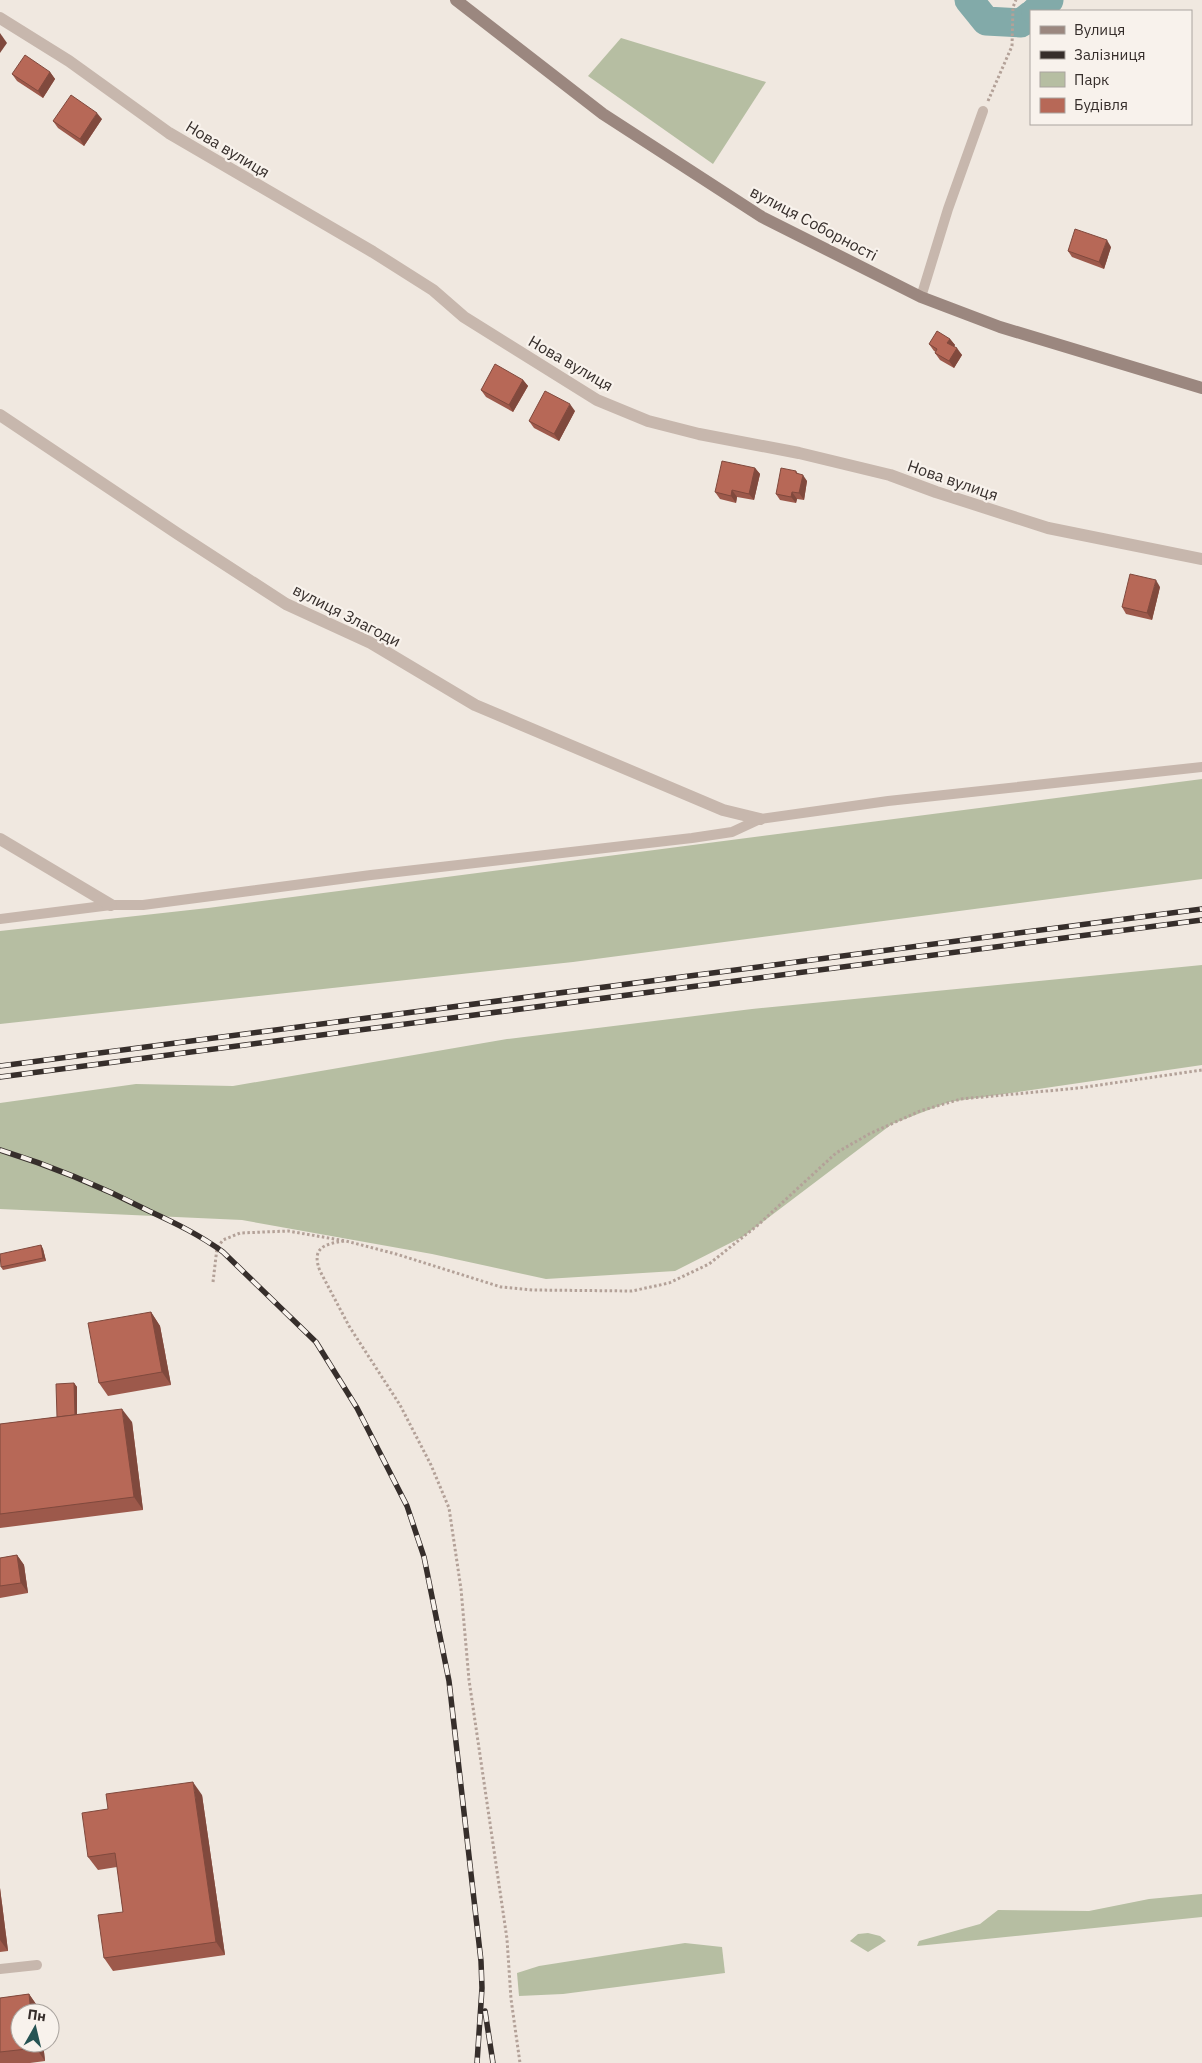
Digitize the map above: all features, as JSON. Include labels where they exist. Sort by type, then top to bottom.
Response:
[{"type":"street","name":"вулиця Соборності","points":[[456,0],[604,114],[762,217],[922,298],[1000,327],[1202,388]]},
{"type":"street","name":"Нова вулиця","points":[[0,18],[69,61],[169,133],[373,252],[433,290],[464,317],[597,400],[648,421],[699,434],[799,453],[890,475],[980,507],[1048,528],[1202,559]]},
{"type":"street","name":"вулиця Злагоди","points":[[0,415],[286,604],[371,643],[475,705],[723,810],[760,819]]},
{"type":"street","points":[[0,839],[111,905]]},
{"type":"lane","points":[[922,298],[948,209],[983,111]]},
{"type":"lane","points":[[0,919],[111,905],[143,905],[371,875],[692,838],[732,832],[760,819],[888,801],[1202,767]]},
{"type":"lane","points":[[0,1969],[37,1965]]},
{"type":"path","points":[[983,111],[1012,46],[1016,0]]},
{"type":"path","points":[[213,1282],[217,1248],[222,1240],[240,1232],[288,1231],[346,1241],[396,1254],[501,1287],[534,1290],[632,1291],[669,1283],[709,1264],[758,1225],[836,1153],[869,1134],[920,1111],[961,1099],[1079,1088],[1202,1070]]},
{"type":"path","points":[[346,1241],[323,1245],[317,1258],[320,1271],[350,1326],[400,1405],[431,1464],[449,1508],[461,1589],[469,1680],[507,1939],[511,1999],[520,2063]]},
{"type":"green space","points":[[621,38],[766,82],[713,164],[588,76]]},
{"type":"green space","points":[[1202,779],[1202,879],[573,962],[0,1024],[0,931],[208,908]]},
{"type":"green space","points":[[1202,965],[1202,1065],[949,1102],[892,1124],[744,1236],[675,1271],[546,1279],[432,1254],[242,1220],[0,1209],[0,1103],[136,1084],[233,1086],[507,1039],[752,1009]]},
{"type":"green space","points":[[1202,1894],[1202,1917],[917,1946],[919,1941],[980,1924],[998,1910],[1089,1911],[1149,1899]]},
{"type":"green space","points":[[868,1933],[880,1936],[886,1941],[868,1952],[850,1941],[858,1934]]},
{"type":"green space","points":[[685,1943],[722,1947],[725,1973],[563,1994],[519,1996],[517,1973],[539,1966]]},
{"type":"building","points":[[25,55],[50,72],[38,91],[12,74]]},
{"type":"building","points":[[71,95],[97,113],[80,139],[53,121]]},
{"type":"building","points":[[1075,229],[1107,240],[1099,262],[1068,251]]},
{"type":"building","points":[[937,331],[950,339],[947,343],[957,348],[949,361],[935,353],[937,349],[929,344]]},
{"type":"building","points":[[495,364],[523,380],[509,405],[481,390]]},
{"type":"building","points":[[545,391],[570,404],[554,434],[529,421]]},
{"type":"building","points":[[722,461],[755,468],[749,494],[732,490],[731,496],[715,492]]},
{"type":"building","points":[[781,468],[796,471],[796,473],[803,475],[799,493],[792,492],[791,497],[776,494]]},
{"type":"building","points":[[1130,574],[1156,580],[1147,613],[1122,607]]},
{"type":"building","points":[[41,1245],[43,1258],[1,1267],[0,1254]]},
{"type":"building","points":[[151,1312],[162,1372],[99,1383],[88,1323]]},
{"type":"building","points":[[74,1383],[75,1415],[57,1417],[56,1384]]},
{"type":"building","points":[[122,1409],[134,1497],[0,1514],[0,1424]]},
{"type":"building","points":[[17,1555],[21,1583],[0,1586],[0,1558]]},
{"type":"building","points":[[193,1782],[216,1942],[104,1958],[98,1915],[123,1912],[115,1853],[88,1857],[82,1813],[108,1809],[106,1794]]},
{"type":"building","points":[[29,1994],[30,2003],[10,2003],[10,2051],[0,2052],[0,1998]]},
{"type":"waterway","points":[[969,0],[986,21],[1021,23],[1030,16]]},
{"type":"waterway","points":[[1037,10],[1049,0]]},
{"type":"railway","points":[[0,1066],[1202,909]]},
{"type":"railway","points":[[0,1077],[1202,920]]},
{"type":"railway","points":[[0,1150],[76,1177],[112,1193],[187,1230],[223,1252],[316,1342],[357,1408],[407,1506],[424,1557],[449,1681],[481,1961],[482,1988],[477,2063]]},
{"type":"railway","points":[[485,2011],[493,2063]]}]
